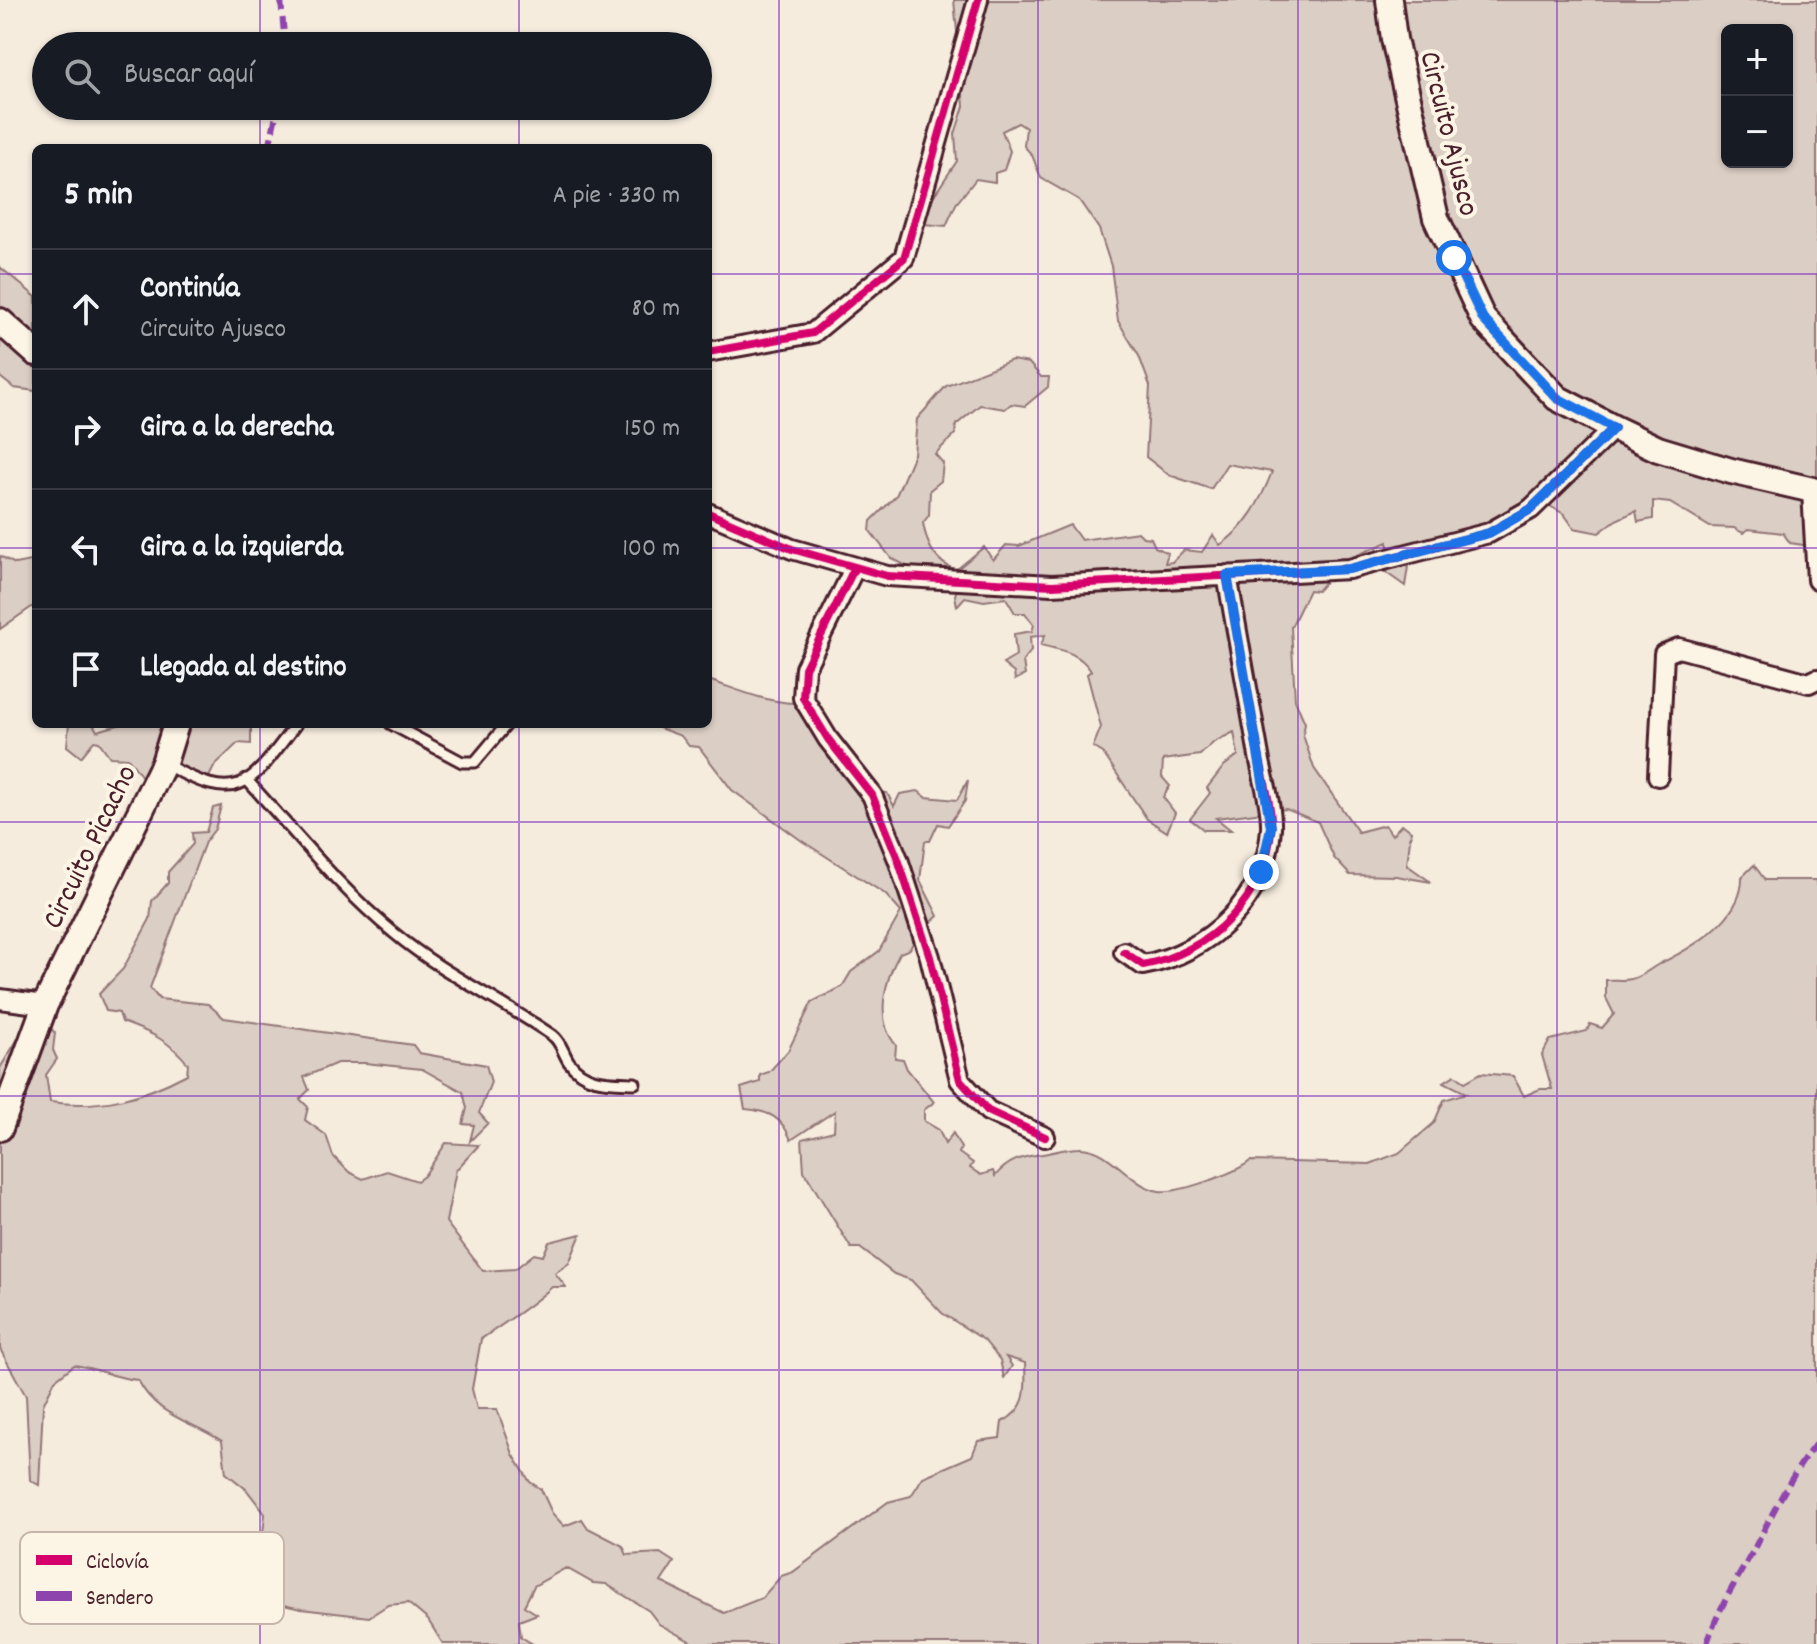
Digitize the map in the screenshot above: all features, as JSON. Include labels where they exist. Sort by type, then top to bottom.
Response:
[{"type":"main road","name":"Circuito Ajusco","points":[[1389,0],[1394,39],[1436,218],[1483,319],[1557,398],[1614,428],[1658,449],[1814,491]]},
{"type":"main road","points":[[0,321],[32,349]]},
{"type":"main road","name":"Circuito Picacho","points":[[0,1128],[45,1005],[164,763],[175,728]]},
{"type":"street","points":[[712,351],[813,333],[904,258],[978,0]]},
{"type":"street","points":[[712,515],[792,549],[887,576],[1052,585],[1349,569],[1489,533],[1531,509],[1614,428]]},
{"type":"street","points":[[1814,491],[1817,580]]},
{"type":"street","points":[[855,567],[805,668],[803,698],[828,739],[872,795],[888,833],[930,957],[960,1080],[988,1111],[1045,1137]]},
{"type":"street","points":[[1124,952],[1143,965],[1160,962],[1212,936],[1236,915],[1261,872],[1271,827],[1227,575]]},
{"type":"street","points":[[1658,776],[1664,654],[1669,649],[1679,648],[1809,683],[1817,679]]},
{"type":"street","points":[[0,999],[45,1005]]},
{"type":"lane","points":[[164,763],[202,785],[224,789],[259,773],[293,728]]},
{"type":"lane","points":[[398,728],[462,762],[475,762],[504,728]]},
{"type":"lane","points":[[246,779],[354,898],[394,934],[469,986],[557,1038],[581,1075],[595,1081],[635,1083]]},
{"type":"shaded area","points":[[954,0],[1817,0],[1817,547],[1790,543],[1783,533],[1748,529],[1743,533],[1734,528],[1710,527],[1670,503],[1653,501],[1653,519],[1638,522],[1636,511],[1616,520],[1599,533],[1574,528],[1564,514],[1548,505],[1431,552],[1417,561],[1409,560],[1405,586],[1374,564],[1388,554],[1388,542],[1343,561],[1317,591],[1309,590],[1291,627],[1295,700],[1305,723],[1303,735],[1314,768],[1358,832],[1385,825],[1392,835],[1402,824],[1411,831],[1407,865],[1431,882],[1396,876],[1350,875],[1334,858],[1318,822],[1286,809],[1216,818],[1231,830],[1204,830],[1190,819],[1210,793],[1207,788],[1224,766],[1238,755],[1234,732],[1214,742],[1200,755],[1163,760],[1162,777],[1170,786],[1163,797],[1175,813],[1167,832],[1147,819],[1103,753],[1093,747],[1101,727],[1087,674],[1091,671],[1086,665],[1069,653],[1041,645],[1045,635],[1030,637],[1031,651],[1023,661],[1025,675],[1015,680],[1014,673],[1003,664],[1016,656],[1014,634],[1032,631],[1034,625],[1025,613],[1015,613],[1006,598],[984,601],[965,597],[957,606],[955,595],[959,583],[916,571],[891,558],[870,531],[871,521],[896,496],[914,454],[917,419],[946,386],[1012,360],[1029,363],[1041,377],[1049,377],[1048,387],[1025,406],[1011,404],[1005,409],[980,405],[956,425],[955,434],[935,454],[943,463],[941,481],[930,490],[929,515],[923,523],[933,552],[943,563],[956,570],[984,547],[993,560],[1006,545],[1019,546],[1070,525],[1081,540],[1138,532],[1143,537],[1151,538],[1155,547],[1168,553],[1165,563],[1172,562],[1184,550],[1202,552],[1213,535],[1220,545],[1238,530],[1252,513],[1272,472],[1227,464],[1211,489],[1169,475],[1146,457],[1150,386],[1139,356],[1118,321],[1111,266],[1099,229],[1079,200],[1041,178],[1032,155],[1024,146],[1026,128],[1018,123],[1002,131],[1010,151],[1004,170],[995,173],[995,182],[976,179],[956,204],[946,226],[924,224],[933,197],[957,161],[955,134],[964,106]]},
{"type":"shaded area","points":[[0,267],[32,294],[32,390],[14,388],[0,377]]},
{"type":"shaded area","points":[[0,556],[15,564],[32,561],[32,607],[0,629]]},
{"type":"shaded area","points":[[712,681],[761,698],[794,703],[874,792],[887,793],[894,806],[900,794],[918,791],[926,797],[957,800],[968,780],[965,801],[948,826],[938,824],[930,841],[925,841],[920,880],[938,916],[916,936],[910,949],[900,953],[886,987],[884,1012],[889,1035],[896,1045],[895,1058],[903,1059],[907,1069],[934,1102],[924,1110],[924,1121],[939,1130],[945,1144],[953,1133],[961,1148],[959,1153],[973,1163],[970,1168],[981,1175],[993,1171],[995,1176],[1005,1166],[1022,1158],[1079,1148],[1101,1154],[1139,1182],[1159,1191],[1206,1182],[1250,1161],[1370,1164],[1399,1153],[1434,1123],[1444,1100],[1466,1093],[1444,1082],[1455,1075],[1465,1082],[1481,1073],[1513,1076],[1524,1096],[1540,1089],[1552,1089],[1542,1055],[1550,1040],[1587,1031],[1590,1024],[1602,1028],[1614,1014],[1606,998],[1606,980],[1638,977],[1712,931],[1734,906],[1742,877],[1754,865],[1765,880],[1817,880],[1817,1644],[695,1644],[659,1624],[649,1611],[606,1584],[593,1583],[566,1568],[534,1586],[524,1606],[537,1614],[519,1621],[521,1637],[533,1644],[443,1644],[428,1620],[408,1603],[388,1605],[369,1617],[284,1605],[284,1532],[263,1532],[265,1514],[246,1489],[226,1473],[222,1441],[164,1410],[138,1380],[74,1365],[55,1380],[43,1405],[39,1485],[30,1480],[26,1396],[0,1349],[0,1068],[24,1029],[49,1026],[55,1033],[53,1050],[57,1059],[46,1075],[50,1102],[87,1104],[121,1100],[187,1074],[188,1064],[174,1049],[150,1033],[122,1022],[119,1013],[106,1011],[99,994],[123,969],[150,919],[152,901],[168,883],[168,872],[193,844],[192,833],[206,832],[213,808],[221,806],[215,829],[205,842],[150,988],[159,999],[208,1004],[224,1018],[413,1045],[419,1053],[486,1065],[491,1082],[479,1113],[488,1123],[470,1141],[474,1125],[463,1124],[467,1108],[463,1092],[422,1069],[337,1063],[304,1077],[309,1090],[300,1099],[308,1107],[305,1120],[326,1135],[333,1156],[349,1172],[363,1179],[387,1171],[417,1181],[424,1176],[446,1143],[479,1145],[456,1170],[446,1222],[483,1271],[515,1269],[534,1254],[543,1256],[549,1242],[581,1234],[569,1263],[555,1273],[566,1287],[552,1287],[481,1339],[472,1389],[477,1409],[497,1409],[513,1454],[530,1482],[541,1489],[552,1513],[564,1526],[582,1519],[588,1528],[623,1546],[627,1555],[660,1553],[674,1562],[661,1582],[724,1613],[762,1598],[781,1576],[793,1572],[888,1502],[911,1496],[923,1477],[972,1456],[978,1441],[1000,1438],[1002,1422],[1017,1411],[1024,1398],[1025,1363],[1006,1357],[1012,1366],[1004,1378],[1000,1360],[984,1340],[942,1313],[911,1280],[894,1274],[860,1248],[851,1248],[804,1171],[802,1139],[834,1131],[835,1111],[791,1140],[774,1117],[745,1109],[741,1088],[760,1082],[760,1075],[769,1072],[788,1051],[812,1002],[842,987],[851,972],[879,951],[901,912],[885,894],[802,841],[732,790],[699,747],[689,746],[681,736],[659,728],[712,728]]},
{"type":"shaded area","points":[[69,728],[95,728],[97,731],[108,728],[251,728],[251,744],[238,743],[215,765],[209,777],[187,784],[185,771],[159,783],[142,777],[128,758],[110,757],[99,742],[94,741],[81,757],[67,746]]},
{"type":"marked path","points":[[281,0],[284,32]]},
{"type":"marked path","points":[[270,144],[275,120]]},
{"type":"marked path","points":[[1707,1644],[1722,1607],[1783,1494],[1817,1442]]},
{"type":"cycle path","points":[[712,351],[813,333],[904,258],[978,0]]},
{"type":"cycle path","points":[[712,515],[792,549],[887,576],[1052,585],[1349,569],[1489,533],[1531,509],[1614,428]]},
{"type":"cycle path","points":[[855,567],[805,668],[803,698],[828,739],[872,795],[898,859],[930,957],[960,1080],[988,1111],[1045,1137]]},
{"type":"cycle path","points":[[1124,952],[1143,965],[1167,959],[1211,935],[1246,899],[1259,877],[1267,853],[1270,811],[1227,575]]},
{"type":"route","points":[[1261,872],[1271,827],[1227,575],[1349,569],[1489,533],[1531,509],[1614,428],[1557,398],[1483,319],[1454,258]]}]
